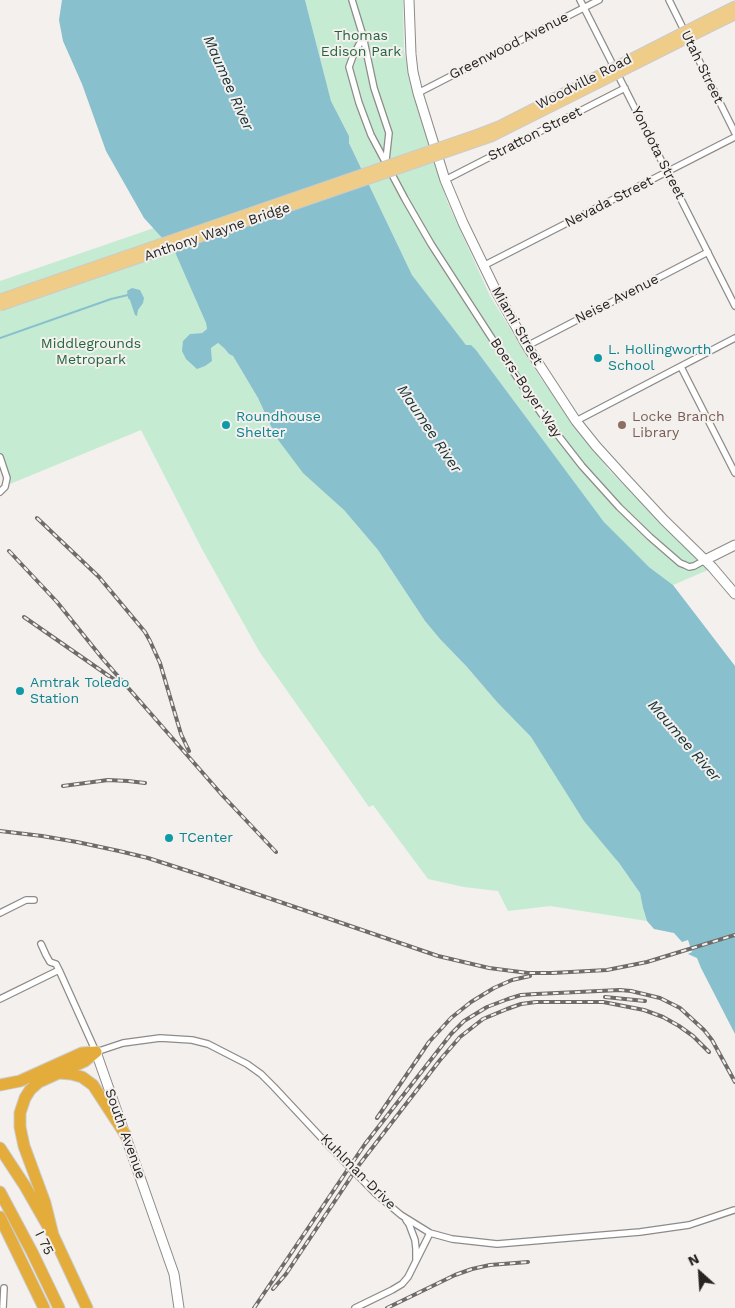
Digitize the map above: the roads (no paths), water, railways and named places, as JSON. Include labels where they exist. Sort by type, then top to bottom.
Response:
[{"type":"highway","points":[[53,1235],[45,1203],[24,1146],[20,1127],[20,1113],[25,1098],[30,1090],[39,1082],[85,1061],[96,1052]]},
{"type":"highway","points":[[0,1085],[20,1081],[82,1053],[96,1052]]},
{"type":"highway","points":[[57,1073],[71,1074],[93,1085],[125,1134]]},
{"type":"highway","name":"I 75","points":[[0,1148],[25,1186],[53,1235],[87,1308]]},
{"type":"highway","name":"I 75","points":[[0,1192],[59,1308]]},
{"type":"highway","points":[[0,1217],[44,1308]]},
{"type":"main road","name":"Woodville Road","points":[[431,154],[499,126],[705,25],[735,6]]},
{"type":"main road","name":"Woodville Road","points":[[705,25],[735,15]]},
{"type":"main road","name":"Anthony Wayne Bridge","points":[[0,299],[431,154]]},
{"type":"main road","name":"Anthony Wayne Bridge","points":[[0,306],[431,154]]},
{"type":"street","name":"Boers-Boyer Way","points":[[352,0],[363,36],[374,88],[389,133],[386,154],[388,167]]},
{"type":"street","points":[[409,2],[418,0]]},
{"type":"street","name":"Yondota Street","points":[[580,0],[735,306]]},
{"type":"street","name":"Greenwood Avenue","points":[[418,93],[600,0]]},
{"type":"street","name":"Utah Street","points":[[669,0],[735,133]]},
{"type":"street","name":"Miami Street","points":[[409,2],[412,63],[418,93],[446,180],[483,266],[497,293],[527,346],[576,421],[596,446],[657,513],[722,577],[735,594]]},
{"type":"street","name":"Boers-Boyer Way","points":[[363,36],[362,42],[349,67],[371,134],[439,256],[524,388],[572,454],[619,507],[650,537],[680,563],[689,567],[705,560]]},
{"type":"street","name":"Stratton Street","points":[[446,180],[625,88]]},
{"type":"street","name":"Nevada Street","points":[[483,266],[735,137]]},
{"type":"street","name":"Neise Avenue","points":[[527,346],[708,252]]},
{"type":"street","points":[[576,421],[735,338]]},
{"type":"street","points":[[681,366],[735,473]]},
{"type":"street","points":[[0,457],[7,478],[5,487],[0,492]]},
{"type":"street","points":[[705,560],[735,545]]},
{"type":"street","points":[[0,914],[26,900],[34,900]]},
{"type":"street","name":"South Avenue","points":[[41,944],[50,962],[56,964],[96,1052],[174,1274],[179,1308]]},
{"type":"street","points":[[0,999],[59,970]]},
{"type":"street","name":"Kuhlman Drive","points":[[96,1052],[123,1043],[160,1038],[192,1040],[208,1044],[248,1064],[274,1087],[376,1194],[401,1215],[430,1233],[452,1240],[497,1244],[640,1232],[689,1225],[734,1210]]},
{"type":"street","points":[[401,1215],[409,1224],[415,1240],[416,1257],[414,1267]]},
{"type":"street","points":[[355,1308],[402,1284],[414,1267],[430,1233]]},
{"type":"street","points":[[3,1308],[4,1288]]},
{"type":"water","name":"Maumee River","points":[[62,0],[305,0],[331,101],[349,136],[349,143],[412,275],[466,345],[471,345],[476,350],[604,522],[649,567],[673,585],[735,666],[735,1034],[697,958],[688,954],[692,952],[688,940],[682,942],[674,933],[654,929],[647,921],[640,893],[619,863],[584,821],[531,737],[425,621],[378,550],[344,510],[303,473],[276,437],[258,398],[233,356],[218,343],[211,348],[212,361],[205,366],[197,369],[186,359],[182,351],[183,341],[190,334],[202,333],[207,329],[206,323],[175,252],[144,218],[106,151],[82,84],[63,41],[59,20]]},
{"type":"water","points":[[132,288],[140,290],[144,298],[137,316],[128,298],[127,291]]},
{"type":"waterway","points":[[0,338],[111,299],[128,295]]},
{"type":"railway","points":[[37,518],[99,577],[145,632],[160,663],[181,734],[189,751]]},
{"type":"railway","points":[[9,551],[57,602],[102,658],[223,796],[276,852]]},
{"type":"railway","points":[[24,617],[119,683]]},
{"type":"railway","points":[[63,786],[108,780],[145,783]]},
{"type":"railway","points":[[0,831],[77,842],[148,858],[438,956],[489,968],[528,973],[607,970],[647,962],[735,935]]},
{"type":"railway","points":[[377,1118],[429,1042],[451,1018],[471,1002],[494,988],[512,980],[530,976]]},
{"type":"railway","points":[[254,1308],[365,1144],[451,1034],[464,1021],[487,1007],[521,995],[536,994],[620,990],[660,998],[680,1008],[704,1030],[712,1040],[735,1082]]},
{"type":"railway","points":[[605,997],[645,1001]]},
{"type":"railway","points":[[273,1289],[286,1274],[359,1165],[440,1060],[460,1037],[483,1019],[521,1004],[536,1002],[603,1002],[644,1010],[663,1017],[693,1036],[709,1052]]},
{"type":"railway","points":[[387,1308],[455,1275],[472,1269],[490,1265],[528,1262]]},
{"type":"place","name":"L. Hollingworth School","points":[[598,358]]},
{"type":"place","name":"Roundhouse Shelter","points":[[226,425]]},
{"type":"place","name":"Locke Branch Library","points":[[622,425]]},
{"type":"place","name":"Amtrak Toledo Station","points":[[20,691]]},
{"type":"place","name":"TCenter","points":[[169,838]]},
{"type":"park label","name":"Thomas Edison Park","points":[[361,44]]},
{"type":"park label","name":"Middlegrounds Metropark","points":[[91,352]]}]
